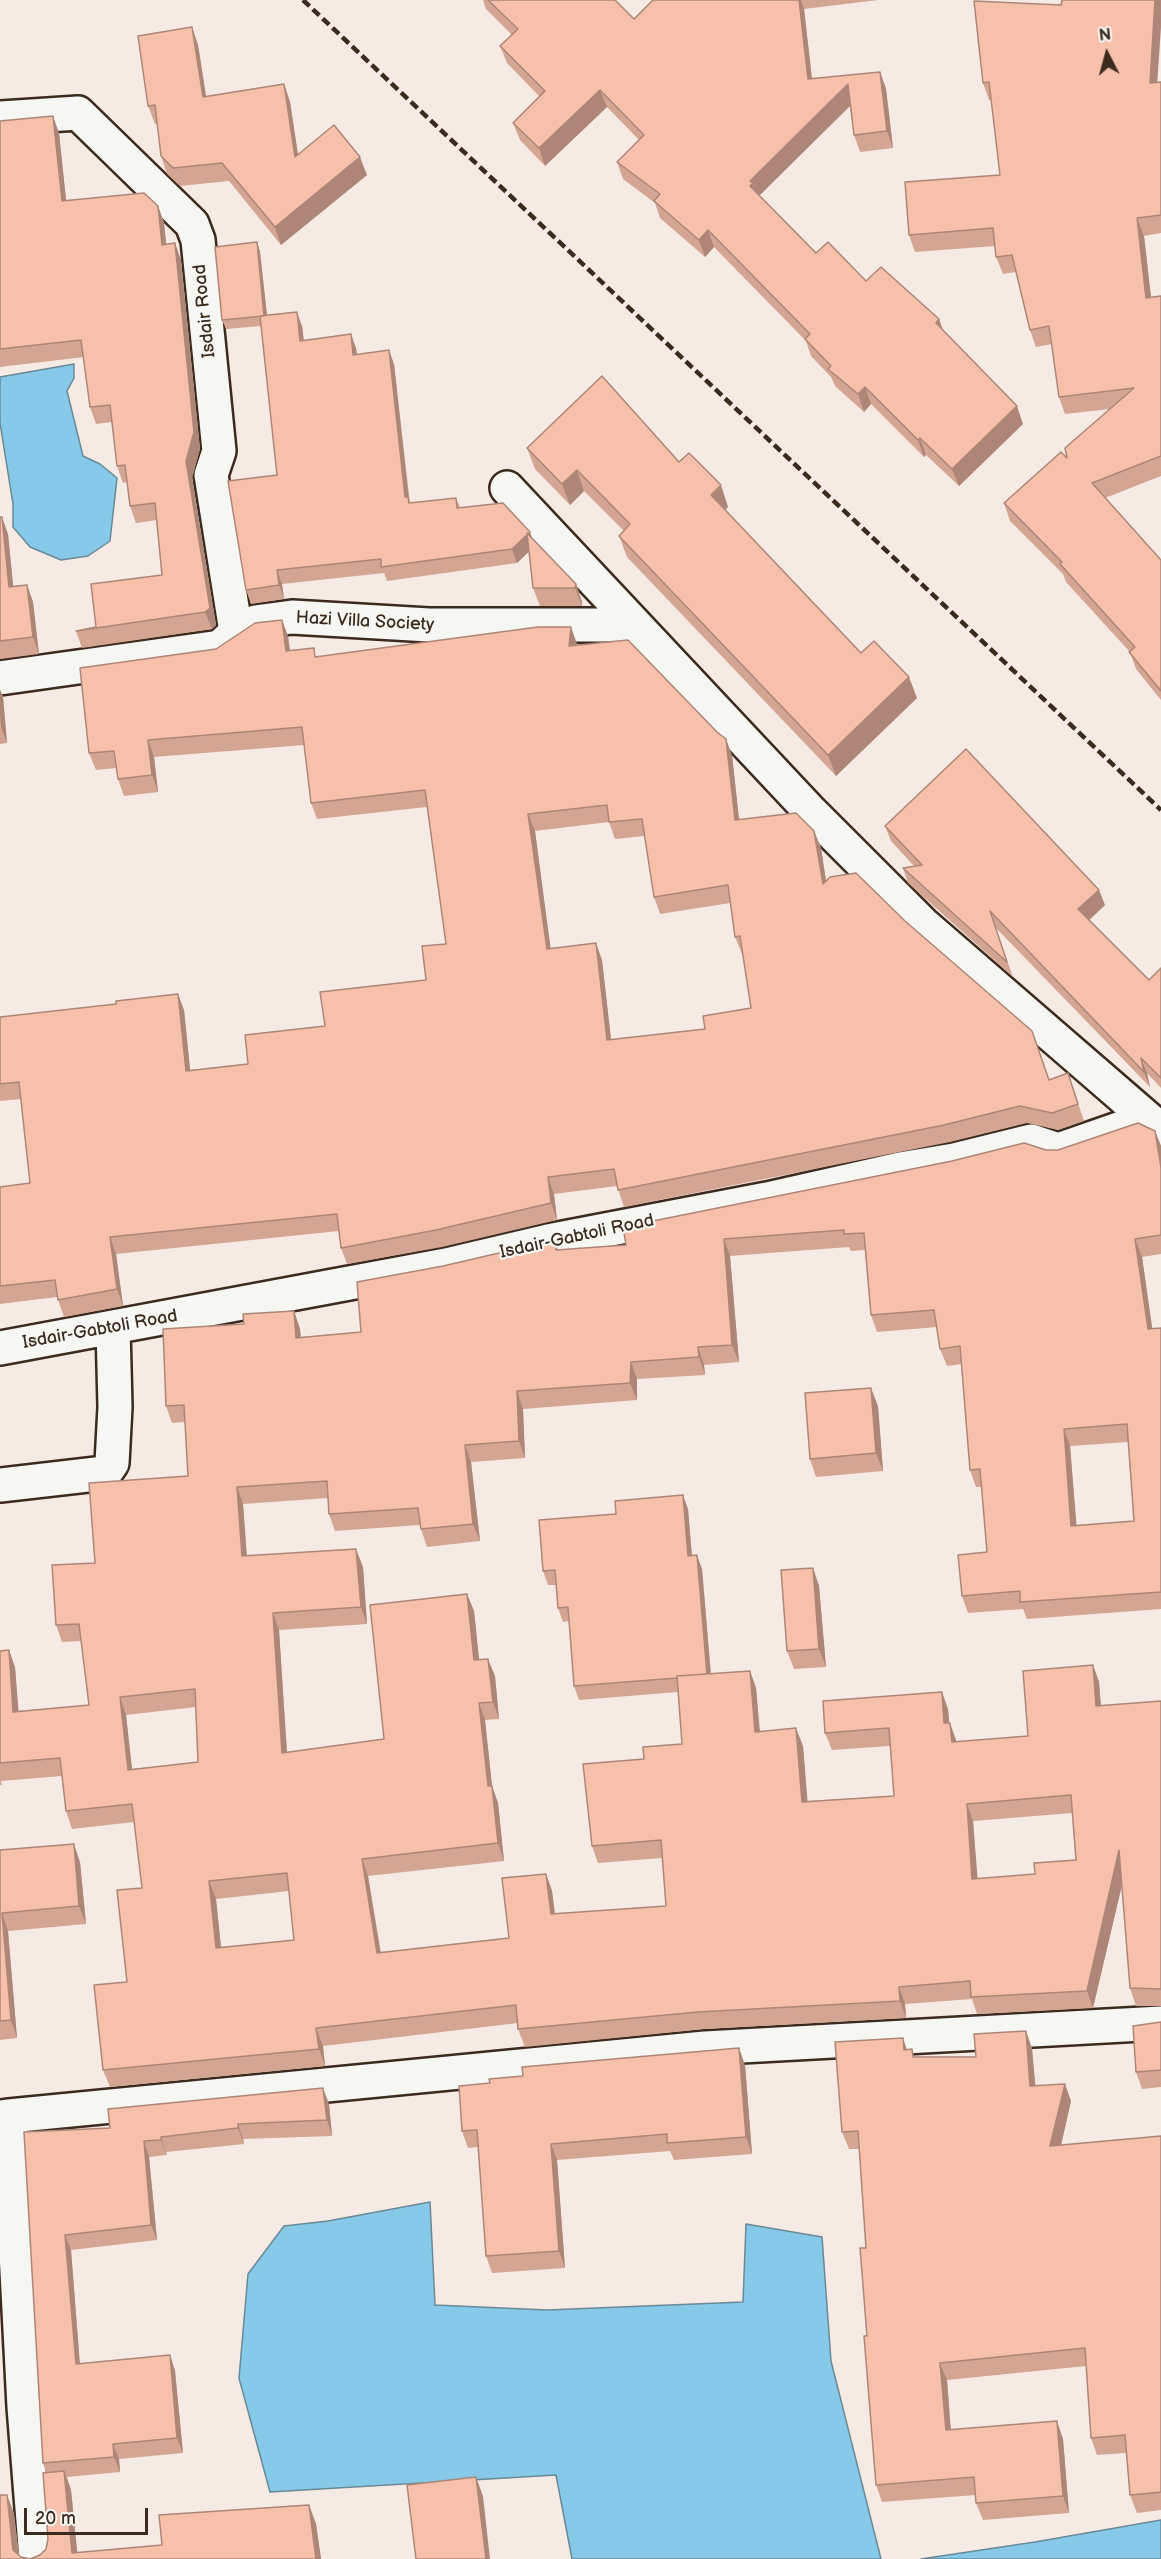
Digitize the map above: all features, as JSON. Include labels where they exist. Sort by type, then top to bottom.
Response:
[{"type":"street","name":"Isdair Road","points":[[0,118],[78,113],[192,224],[198,240],[219,451],[211,475],[236,632]]},
{"type":"street","points":[[507,489],[604,589],[632,625],[811,812],[923,924],[1154,1124]]},
{"type":"street","name":"Hazi Villa Society","points":[[0,678],[220,647],[236,632],[255,622],[292,618],[429,625],[632,625]]},
{"type":"street","name":"Isdair-Gabtoli Road","points":[[0,1348],[446,1265],[548,1241],[954,1160],[1030,1141],[1058,1150],[1154,1124]]},
{"type":"street","points":[[0,1485],[105,1473],[112,1463],[116,1407],[113,1328]]},
{"type":"street","points":[[36,2559],[12,2408],[5,2117],[705,2048],[1161,2023]]},
{"type":"water","points":[[74,364],[74,378],[67,391],[83,456],[100,464],[117,478],[110,541],[88,556],[61,560],[30,547],[13,527],[13,504],[0,423],[0,377]]},
{"type":"water","points":[[430,2202],[435,2305],[547,2310],[743,2302],[746,2224],[822,2237],[831,2361],[881,2559],[572,2559],[556,2475],[270,2492],[239,2378],[248,2274],[284,2226],[328,2221]]},
{"type":"water","points":[[1161,2520],[1161,2559],[921,2559],[1035,2542]]},
{"type":"building","points":[[488,0],[615,0],[634,19],[653,0],[799,0],[808,79],[880,72],[887,131],[854,135],[848,84],[750,181],[753,183],[750,186],[816,253],[828,242],[866,281],[881,267],[939,319],[936,323],[1017,406],[952,469],[920,438],[918,440],[865,387],[858,394],[828,369],[831,366],[805,339],[810,334],[708,230],[699,240],[654,201],[660,194],[617,162],[644,135],[600,90],[539,148],[513,123],[545,91],[500,46],[518,29]]},
{"type":"building","points":[[1062,0],[1155,0],[1150,83],[1161,82],[1161,215],[1137,218],[1146,298],[1161,296],[1161,456],[1092,483],[1161,560],[1161,691],[1129,652],[1135,647],[1060,564],[1062,562],[1004,503],[1061,452],[1067,458],[1065,448],[1134,388],[1059,397],[1049,326],[1030,330],[1012,255],[996,257],[993,228],[909,235],[905,182],[1000,175],[989,82],[983,83],[974,1],[1061,5]]},
{"type":"building","points":[[192,27],[203,97],[284,84],[295,157],[334,125],[360,157],[275,227],[222,163],[173,168],[161,156],[155,105],[148,106],[138,36]]},
{"type":"building","points":[[53,116],[62,201],[144,193],[158,206],[162,245],[175,243],[194,432],[186,461],[210,608],[205,612],[76,631],[96,627],[91,584],[162,575],[155,503],[130,506],[125,465],[117,466],[110,405],[90,407],[81,340],[0,349],[0,121]]},
{"type":"building","points":[[257,242],[264,316],[222,320],[215,247]]},
{"type":"building","points":[[297,312],[300,341],[351,334],[353,355],[389,350],[405,497],[408,497],[409,503],[456,498],[457,508],[503,503],[530,532],[512,549],[381,567],[381,559],[277,570],[279,585],[246,590],[228,481],[277,475],[260,316]]},
{"type":"building","points":[[602,376],[679,462],[689,453],[721,485],[711,495],[861,653],[874,641],[909,677],[828,755],[619,536],[630,524],[577,470],[562,484],[527,448]]},
{"type":"building","points":[[0,517],[2,517],[9,587],[27,585],[33,637],[0,641]]},
{"type":"building","points":[[527,533],[576,584],[575,588],[533,588]]},
{"type":"building","points":[[282,620],[286,651],[314,648],[315,657],[538,627],[571,627],[569,646],[628,640],[726,739],[735,820],[796,813],[814,831],[823,884],[830,877],[856,873],[905,921],[1032,1031],[1049,1080],[1068,1073],[1078,1104],[1052,1113],[1020,1106],[944,1125],[618,1190],[614,1169],[548,1177],[551,1203],[436,1230],[341,1248],[337,1214],[110,1237],[117,1289],[58,1300],[55,1280],[0,1286],[0,1187],[30,1183],[19,1082],[0,1084],[0,1017],[116,1004],[116,1001],[178,994],[186,1071],[248,1064],[245,1035],[325,1026],[320,992],[426,980],[422,946],[446,944],[425,790],[311,803],[302,727],[148,740],[152,775],[118,779],[114,751],[89,753],[80,668],[216,649],[255,623]],"holes":[[[607,805],[609,822],[642,819],[654,897],[728,885],[735,937],[740,936],[751,1008],[703,1016],[705,1029],[607,1040],[596,943],[547,949],[528,814]]]},
{"type":"building","points":[[966,749],[1099,890],[1078,909],[1149,980],[1161,968],[1161,1078],[1141,1058],[1144,1072],[990,911],[1007,962],[903,868],[922,865],[885,826]]},
{"type":"building","points":[[1138,1123],[1155,1131],[1161,1168],[1161,1235],[1135,1239],[1148,1329],[1161,1328],[1161,1592],[1020,1602],[1020,1591],[962,1596],[958,1555],[987,1552],[980,1469],[970,1470],[960,1346],[940,1349],[934,1310],[871,1315],[864,1233],[844,1234],[844,1230],[724,1239],[732,1345],[698,1347],[699,1357],[631,1362],[630,1383],[517,1391],[519,1441],[465,1445],[473,1524],[421,1529],[418,1508],[329,1514],[327,1481],[237,1487],[242,1556],[356,1549],[361,1607],[273,1613],[282,1753],[384,1739],[370,1605],[467,1594],[474,1660],[488,1659],[493,1702],[479,1703],[488,1786],[492,1786],[498,1843],[362,1859],[377,1953],[509,1938],[502,1878],[546,1874],[551,1914],[666,1906],[661,1840],[592,1846],[583,1764],[644,1759],[643,1747],[682,1744],[677,1676],[750,1671],[755,1732],[796,1728],[802,1802],[894,1796],[889,1728],[825,1733],[823,1701],[942,1692],[944,1723],[950,1723],[952,1742],[1028,1736],[1023,1671],[1093,1665],[1096,1706],[1161,1701],[1161,1989],[1130,1988],[1119,1850],[1087,1991],[971,1997],[970,1981],[899,1987],[900,2001],[698,2012],[518,2029],[516,2005],[316,2028],[319,2049],[103,2070],[94,1985],[127,1982],[117,1890],[142,1888],[132,1804],[66,1811],[60,1758],[0,1763],[0,1651],[9,1650],[13,1712],[89,1705],[79,1624],[56,1625],[52,1565],[95,1563],[89,1483],[188,1476],[184,1405],[166,1406],[163,1329],[244,1324],[243,1314],[294,1311],[296,1338],[361,1332],[357,1282],[443,1266],[555,1240],[556,1250],[626,1245],[623,1227],[952,1161],[1024,1143],[1046,1150],[1058,1150]],"holes":[[[1127,1424],[1134,1521],[1071,1526],[1064,1429]],[[195,1689],[198,1762],[128,1770],[120,1697]],[[1071,1795],[1076,1860],[1034,1863],[1035,1874],[972,1879],[967,1804]],[[287,1873],[294,1940],[216,1948],[209,1881]]]},
{"type":"building","points":[[871,1388],[876,1453],[810,1459],[805,1393]]},
{"type":"building","points":[[683,1495],[688,1556],[697,1555],[707,1674],[574,1686],[568,1607],[558,1608],[555,1570],[543,1571],[539,1520],[616,1514],[615,1501]]},
{"type":"building","points":[[813,1568],[819,1649],[787,1651],[781,1570]]},
{"type":"building","points":[[74,1844],[79,1906],[2,1913],[11,2020],[0,2021],[0,1850]]},
{"type":"building","points":[[1161,2022],[1161,2070],[1136,2072],[1133,2026]]},
{"type":"building","points":[[1026,2031],[1030,2086],[1065,2084],[1050,2146],[1161,2136],[1161,2492],[1130,2495],[1125,2435],[1091,2438],[1085,2348],[940,2363],[946,2430],[1057,2421],[1063,2496],[976,2503],[974,2477],[876,2485],[864,2336],[867,2336],[860,2248],[866,2248],[858,2131],[842,2132],[835,2042],[903,2038],[904,2050],[912,2049],[913,2057],[976,2057],[974,2034]]},
{"type":"building","points":[[739,2048],[746,2137],[667,2143],[667,2134],[551,2144],[559,2251],[486,2256],[477,2130],[462,2131],[459,2086],[490,2083],[489,2079],[523,2076],[522,2067]]},
{"type":"building","points":[[323,2088],[327,2120],[238,2124],[238,2128],[144,2141],[151,2225],[65,2235],[76,2364],[170,2355],[177,2438],[113,2444],[114,2457],[43,2463],[24,2132],[110,2128],[108,2109]]},
{"type":"building","points":[[64,2471],[72,2553],[162,2545],[159,2515],[309,2505],[316,2559],[30,2559],[40,2555],[46,2549],[48,2539],[43,2473]]},
{"type":"building","points":[[476,2477],[486,2559],[416,2559],[407,2485]]},
{"type":"building","points":[[0,2495],[7,2495],[13,2550],[21,2557],[30,2559],[0,2559]]},
{"type":"railway","points":[[303,0],[1161,810]]}]
